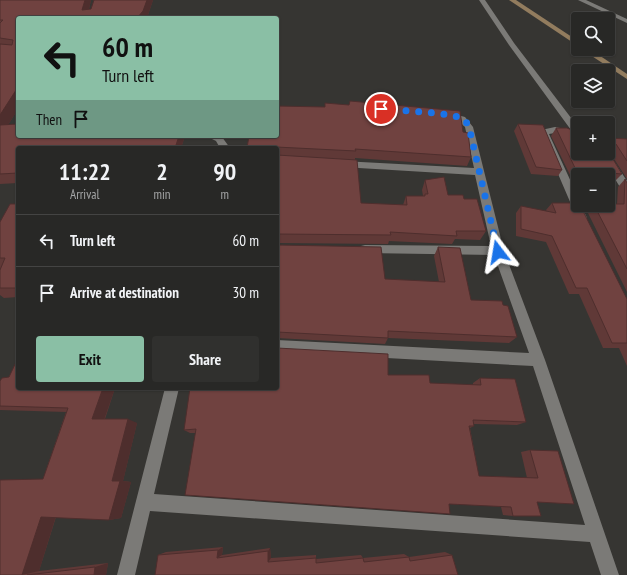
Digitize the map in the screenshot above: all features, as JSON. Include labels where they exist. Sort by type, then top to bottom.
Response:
[{"type":"main road","points":[[512,0],[571,39]]},
{"type":"main road","points":[[596,56],[627,77]]},
{"type":"street","points":[[482,0],[511,44],[571,125]]},
{"type":"street","points":[[581,0],[627,21]]},
{"type":"street","points":[[431,114],[459,117],[464,120],[469,127],[478,172],[498,252],[538,360],[610,575]]},
{"type":"street","points":[[571,133],[554,130],[544,132],[587,228]]},
{"type":"street","points":[[216,138],[219,139],[224,146]]},
{"type":"street","points":[[608,160],[627,189]]},
{"type":"street","points":[[331,164],[478,172]]},
{"type":"street","points":[[356,249],[498,252]]},
{"type":"street","points":[[279,346],[538,360]]},
{"type":"street","points":[[126,575],[172,390]]},
{"type":"street","points":[[145,502],[596,534]]},
{"type":"building","points":[[0,0],[85,0],[82,10],[91,9],[94,0],[147,0],[143,11],[139,16],[16,16],[16,90],[0,115],[0,44],[12,45],[13,40],[0,38],[0,23],[3,20],[0,20]]},
{"type":"building","points":[[350,101],[460,111],[463,132],[468,133],[471,157],[355,149],[356,151],[279,146],[247,146],[249,138],[279,138],[279,106],[325,107],[325,103],[349,105]]},
{"type":"building","points":[[16,124],[16,138],[178,138],[176,146],[16,146],[16,173],[0,174],[0,125]]},
{"type":"building","points":[[518,124],[543,125],[562,170],[536,167]]},
{"type":"building","points":[[556,128],[567,128],[571,130],[571,160]]},
{"type":"building","points":[[615,138],[627,139],[627,161],[616,144]]},
{"type":"building","points":[[279,155],[357,160],[361,203],[407,205],[406,196],[425,196],[425,194],[428,194],[425,180],[444,177],[448,195],[463,195],[464,199],[477,199],[486,231],[456,231],[457,236],[390,232],[391,235],[279,234]]},
{"type":"building","points":[[571,160],[613,160],[622,174],[615,173],[615,168],[575,168]]},
{"type":"building","points":[[625,179],[627,183],[627,269],[598,212],[615,212],[615,204],[624,204]]},
{"type":"building","points":[[552,203],[571,203],[571,212],[584,212],[627,299],[627,343],[612,343],[587,288],[576,288],[552,236],[521,229],[521,206],[556,213]]},
{"type":"building","points":[[10,204],[16,204],[16,288],[0,288],[0,270],[5,258],[0,258],[0,222]]},
{"type":"building","points":[[279,245],[381,247],[385,279],[445,282],[438,247],[460,248],[471,300],[502,301],[503,305],[508,306],[517,337],[388,331],[388,338],[279,332]]},
{"type":"building","points":[[279,348],[388,354],[388,375],[429,375],[430,383],[481,385],[480,378],[515,379],[526,422],[473,420],[474,426],[469,426],[479,476],[538,478],[530,450],[558,451],[574,504],[537,502],[541,516],[513,516],[511,507],[449,504],[450,514],[185,495],[196,429],[184,430],[190,390],[279,390]]},
{"type":"building","points":[[16,362],[16,390],[102,390],[92,419],[128,419],[112,481],[120,481],[109,520],[41,517],[22,575],[0,575],[0,480],[43,479],[68,408],[0,406],[0,381],[2,378],[9,377]]},
{"type":"building","points":[[218,550],[217,558],[268,551],[268,562],[316,558],[316,563],[363,558],[364,562],[409,557],[410,561],[452,555],[458,575],[155,575],[158,555]]},
{"type":"building","points":[[95,567],[94,575],[27,575]]},
{"type":"route","points":[[381,109],[459,117],[467,123],[498,252]]}]
